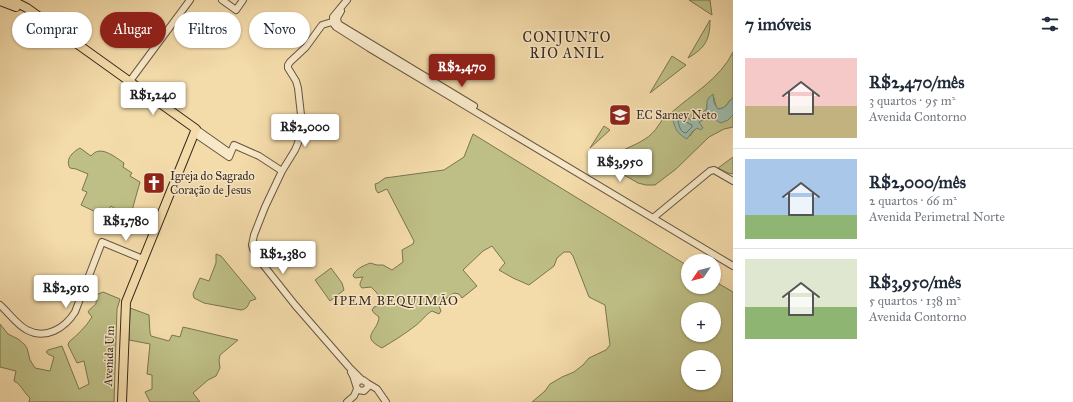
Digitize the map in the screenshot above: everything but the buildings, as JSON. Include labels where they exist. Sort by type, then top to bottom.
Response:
[{"type":"main road","points":[[11,0],[27,8],[193,130]]},
{"type":"main road","points":[[0,1],[15,6],[26,12],[128,83]]},
{"type":"main road","name":"Avenida Um","points":[[121,402],[121,335],[123,301],[193,130]]},
{"type":"street","points":[[128,83],[190,0]]},
{"type":"street","points":[[222,0],[236,10],[243,0]]},
{"type":"street","points":[[347,0],[334,16],[336,27],[656,218],[733,266]]},
{"type":"street","points":[[349,367],[354,376],[357,387],[360,391],[364,391],[368,387],[295,305],[257,257],[252,245],[265,207],[282,171],[298,143],[301,115],[298,88],[288,65],[306,47],[322,26],[335,21],[350,0]]},
{"type":"street","points":[[193,130],[230,155],[234,145],[259,156],[282,171]]},
{"type":"street","points":[[656,218],[709,176],[715,174],[732,181]]},
{"type":"street","points":[[656,218],[733,261]]},
{"type":"street","points":[[0,305],[19,324],[28,330],[42,334],[56,331],[69,320],[75,312],[102,242],[141,258]]},
{"type":"street","points":[[347,402],[354,396],[358,381],[364,382],[377,389],[386,402]]},
{"type":"green space","points":[[689,0],[710,0],[712,15]]},
{"type":"green space","points":[[710,20],[708,38],[699,51],[688,58]]},
{"type":"green space","points":[[733,52],[733,98],[723,108],[717,109],[713,95],[707,105],[707,109],[696,118],[691,120],[684,116],[671,113],[705,86],[721,70]]},
{"type":"green space","points":[[672,56],[686,65],[650,93]]},
{"type":"green space","points":[[671,113],[675,125],[690,136],[699,122],[711,115],[713,117],[733,115],[733,127],[724,129],[709,137],[676,169],[655,185],[638,183],[626,176],[607,169],[609,162],[613,157],[649,136],[665,117]]},
{"type":"green space","points":[[604,126],[610,130],[590,148]]},
{"type":"green space","points":[[473,134],[681,262],[681,294],[721,294],[721,285],[733,292],[733,402],[532,402],[545,391],[550,384],[574,372],[589,358],[606,350],[610,345],[605,305],[589,297],[573,256],[570,252],[564,252],[557,258],[554,266],[529,285],[499,270],[505,263],[492,246],[483,251],[463,270],[477,286],[462,298],[459,294],[454,293],[441,302],[439,306],[441,311],[439,314],[432,311],[411,329],[382,348],[375,344],[371,337],[379,317],[372,310],[374,307],[378,306],[380,302],[377,293],[371,287],[362,288],[360,286],[363,277],[355,278],[353,276],[357,270],[370,263],[383,265],[392,270],[403,262],[402,250],[413,244],[414,241],[387,189],[378,193],[375,184],[385,178],[444,170],[464,157]]},
{"type":"green space","points":[[80,148],[91,156],[99,151],[112,155],[124,163],[123,167],[132,173],[130,176],[140,182],[129,221],[126,222],[111,206],[105,214],[100,214],[81,205],[87,192],[82,190],[88,174],[70,168],[68,162],[70,156]]},
{"type":"green space","points":[[733,157],[733,174],[718,168]]},
{"type":"green space","points":[[216,254],[221,256],[255,297],[256,299],[250,301],[245,309],[241,310],[204,303],[194,298],[193,294],[200,278],[209,281],[216,263]]},
{"type":"green space","points":[[331,268],[342,283],[344,290],[330,301],[315,280]]},
{"type":"green space","points":[[103,292],[120,299],[117,309],[114,402],[29,402],[30,398],[19,384],[14,381],[16,371],[0,367],[0,324],[8,334],[24,344],[27,348],[30,360],[35,368],[50,371],[54,357],[46,352],[62,346],[79,389],[89,384],[84,361],[77,363],[68,345],[69,342],[90,321],[92,317],[88,312],[96,304],[96,295]]},
{"type":"green space","points":[[130,308],[149,315],[151,336],[169,341],[172,335],[180,337],[183,327],[238,340],[220,355],[220,368],[216,376],[208,380],[193,393],[200,402],[150,402],[145,392],[152,389],[152,375],[147,374],[150,344],[129,340]]},
{"type":"water","points":[[713,94],[714,103],[718,109],[725,106],[733,98],[733,115],[728,120],[721,123],[711,115],[699,122],[703,128],[701,130],[697,128],[687,139],[677,131],[671,113],[684,116],[691,120],[696,118],[707,109],[707,100]]},
{"type":"place","name":"EC Sarney Neto","points":[[620,115]]},
{"type":"place","name":"Igreja do Sagrado Coração de Jesus","points":[[154,183]]},
{"type":"district","name":"CONJUNTO RIO ANIL","points":[[567,46]]},
{"type":"district","name":"IPEM BEQUIMÃO","points":[[396,301]]}]
